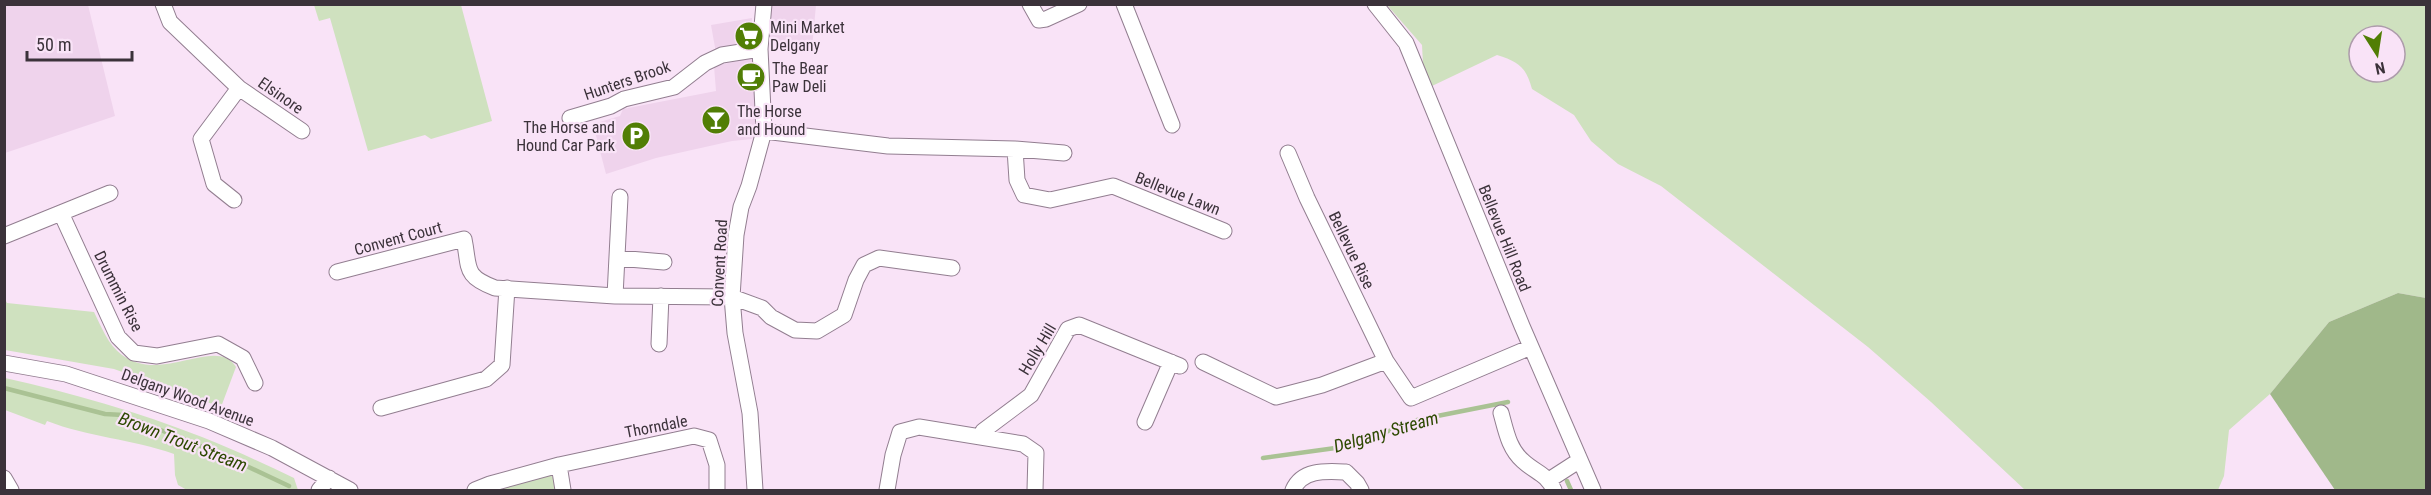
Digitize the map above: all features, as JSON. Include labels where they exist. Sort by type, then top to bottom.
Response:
[{"type":"street","name":"Elsinore","points":[[163,4],[170,22],[239,88],[302,131]]},
{"type":"street","name":"Convent Road","points":[[755,490],[750,413],[735,333],[732,297],[736,235],[741,207],[764,131],[760,49],[764,4]]},
{"type":"street","points":[[1030,4],[1039,20],[1079,4]]},
{"type":"street","points":[[1124,4],[1172,125]]},
{"type":"street","name":"Bellevue Hill Road","points":[[1375,4],[1406,43],[1531,347],[1593,490]]},
{"type":"street","name":"Hunters Brook","points":[[570,118],[611,106],[624,99],[674,87],[705,63],[722,55],[760,49]]},
{"type":"street","name":"Elsinore","points":[[234,200],[214,184],[201,139],[239,88]]},
{"type":"street","points":[[764,131],[888,146],[1015,149],[1064,153]]},
{"type":"street","name":"Bellevue Lawn","points":[[1015,149],[1017,180],[1024,195],[1050,200],[1113,186],[1224,231]]},
{"type":"street","name":"Bellevue Rise","points":[[1288,153],[1306,198],[1386,361],[1411,398],[1531,347]]},
{"type":"street","points":[[4,236],[110,193]]},
{"type":"street","points":[[615,296],[620,198]]},
{"type":"street","name":"Drummin Rise","points":[[61,213],[118,337],[134,353],[157,356],[218,344],[243,358],[255,382]]},
{"type":"street","name":"Convent Court","points":[[337,272],[464,238],[468,269],[479,282],[495,288],[615,296],[732,297]]},
{"type":"street","points":[[617,258],[664,262]]},
{"type":"street","points":[[732,297],[762,308],[771,317],[789,327],[817,331],[844,315],[856,280],[864,265],[879,258],[952,268]]},
{"type":"street","points":[[381,408],[486,379],[502,365],[507,288]]},
{"type":"street","points":[[659,344],[661,296]]},
{"type":"street","name":"Holly Hill","points":[[981,437],[983,431],[1031,395],[1068,329],[1079,325],[1176,364],[1145,422]]},
{"type":"street","points":[[1203,362],[1276,398],[1322,385],[1386,361]]},
{"type":"street","name":"Delgany Wood Avenue","points":[[4,363],[66,374],[209,421],[272,448],[350,490]]},
{"type":"street","points":[[1501,413],[1510,445],[1523,462],[1542,473],[1552,485],[1580,460]]},
{"type":"street","points":[[887,490],[892,455],[900,432],[919,427],[1023,444],[1036,453],[1035,490]]},
{"type":"street","name":"Thorndale","points":[[475,490],[559,465],[694,436],[709,440],[717,465],[717,490]]},
{"type":"street","points":[[559,465],[563,490]]},
{"type":"street","points":[[1293,490],[1305,476],[1320,471],[1346,472],[1361,490]]},
{"type":"street","points":[[4,478],[11,490]]},
{"type":"street","points":[[319,490],[329,478]]},
{"type":"shaded area","points":[[4,5],[88,5],[115,116],[5,153]]},
{"type":"shaded area","points":[[771,5],[816,5],[812,48],[766,43]]},
{"type":"shaded area","points":[[752,18],[751,47],[716,53],[711,25]]},
{"type":"shaded area","points":[[752,58],[756,128],[752,139],[732,141],[656,158],[606,174],[593,124],[620,116],[623,109],[716,91],[714,66]]},
{"type":"green space","points":[[314,5],[461,5],[492,121],[431,139],[425,135],[368,151],[330,18],[319,21]]},
{"type":"green space","points":[[1387,5],[2426,5],[2426,298],[2398,293],[2329,322],[2270,394],[2229,430],[2224,476],[2218,490],[2025,490],[1868,347],[1661,186],[1618,164],[1591,141],[1574,115],[1532,89],[1524,70],[1516,63],[1497,55],[1432,86],[1423,64],[1422,45]]},
{"type":"green space","points":[[2398,293],[2426,298],[2426,490],[2335,490],[2270,394],[2329,322]]},
{"type":"green space","points":[[4,297],[7,303],[94,312],[113,346],[122,355],[138,363],[170,364],[215,356],[227,359],[236,367],[221,407],[114,369],[5,350]]},
{"type":"green space","points":[[5,378],[105,404],[202,437],[294,478],[298,490],[187,490],[178,485],[174,454],[78,431],[47,421],[45,425],[5,410]]},
{"type":"green space","points":[[551,474],[559,490],[495,490]]},
{"type":"waterway","name":"Brown Trout Stream","points":[[4,388],[105,414],[123,415],[223,455],[289,486]]},
{"type":"waterway","name":"Delgany Stream","points":[[1263,458],[1350,446],[1417,420],[1508,402]]},
{"type":"waterway","name":"Delgany Stream","points":[[1567,481],[1571,490]]},
{"type":"place","name":"Mini Market Delgany","points":[[749,36]]},
{"type":"place","name":"The Bear Paw Deli","points":[[751,77]]},
{"type":"place","name":"The Horse and Hound","points":[[716,120]]},
{"type":"place","name":"The Horse and Hound Car Park","points":[[636,136]]}]
